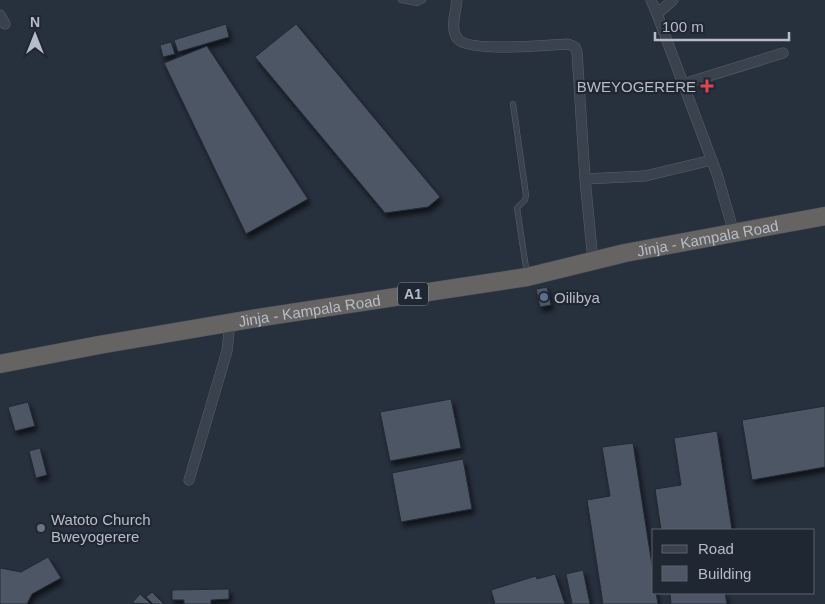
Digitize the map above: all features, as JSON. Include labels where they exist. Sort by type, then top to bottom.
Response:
[{"type":"highway","name":"Jinja - Kampala Road","points":[[0,364],[230,322],[527,277],[625,254],[825,216]]},
{"type":"street","points":[[457,0],[454,31],[456,37],[464,44],[495,47],[568,44],[575,47],[577,52],[585,179],[593,261]]},
{"type":"street","points":[[651,0],[658,14],[712,160],[734,233]]},
{"type":"street","points":[[658,14],[673,0]]},
{"type":"street","points":[[683,84],[783,53]]},
{"type":"street","points":[[585,179],[645,176],[712,160]]},
{"type":"street","points":[[189,480],[227,351],[230,322]]},
{"type":"lane","points":[[401,0],[417,3],[423,0]]},
{"type":"lane","points":[[513,104],[526,195],[525,200],[517,208],[527,277]]},
{"type":"building","points":[[226,24],[229,37],[178,52],[174,40]]},
{"type":"building","points":[[296,24],[440,197],[428,207],[385,213],[255,57]]},
{"type":"building","points":[[171,42],[175,54],[163,57],[160,45]]},
{"type":"building","points":[[207,46],[308,199],[246,234],[164,63]]},
{"type":"building","name":"Oilibya","points":[[547,287],[551,305],[540,307],[536,289]]},
{"type":"building","points":[[451,399],[461,448],[390,461],[380,412]]},
{"type":"building","points":[[28,402],[35,426],[15,431],[8,407]]},
{"type":"building","points":[[825,406],[825,467],[752,480],[742,420]]},
{"type":"building","points":[[717,431],[732,529],[661,529],[655,489],[681,485],[674,438]]},
{"type":"building","points":[[633,443],[652,565],[652,594],[656,594],[658,604],[603,604],[587,500],[610,496],[602,447]]},
{"type":"building","points":[[40,448],[47,475],[36,478],[29,451]]},
{"type":"building","points":[[463,459],[472,509],[401,522],[392,473]]},
{"type":"building","points":[[48,557],[61,578],[32,594],[27,604],[0,604],[0,568],[21,572]]},
{"type":"building","points":[[583,570],[590,604],[572,604],[566,574]]},
{"type":"building","points":[[555,574],[565,604],[495,604],[491,590],[536,576],[537,579]]},
{"type":"building","points":[[229,589],[229,599],[211,600],[211,604],[184,604],[184,600],[172,600],[172,590]]},
{"type":"building","points":[[152,592],[164,604],[153,604],[146,597]]},
{"type":"building","points":[[140,594],[151,604],[132,603]]},
{"type":"building","points":[[670,594],[725,594],[727,604],[671,604]]},
{"type":"place","name":"BWEYOGERERE","points":[[707,86]]},
{"type":"place","name":"Oilibya","points":[[544,297]]},
{"type":"place","name":"Watoto Church Bweyogerere","points":[[41,528]]}]
